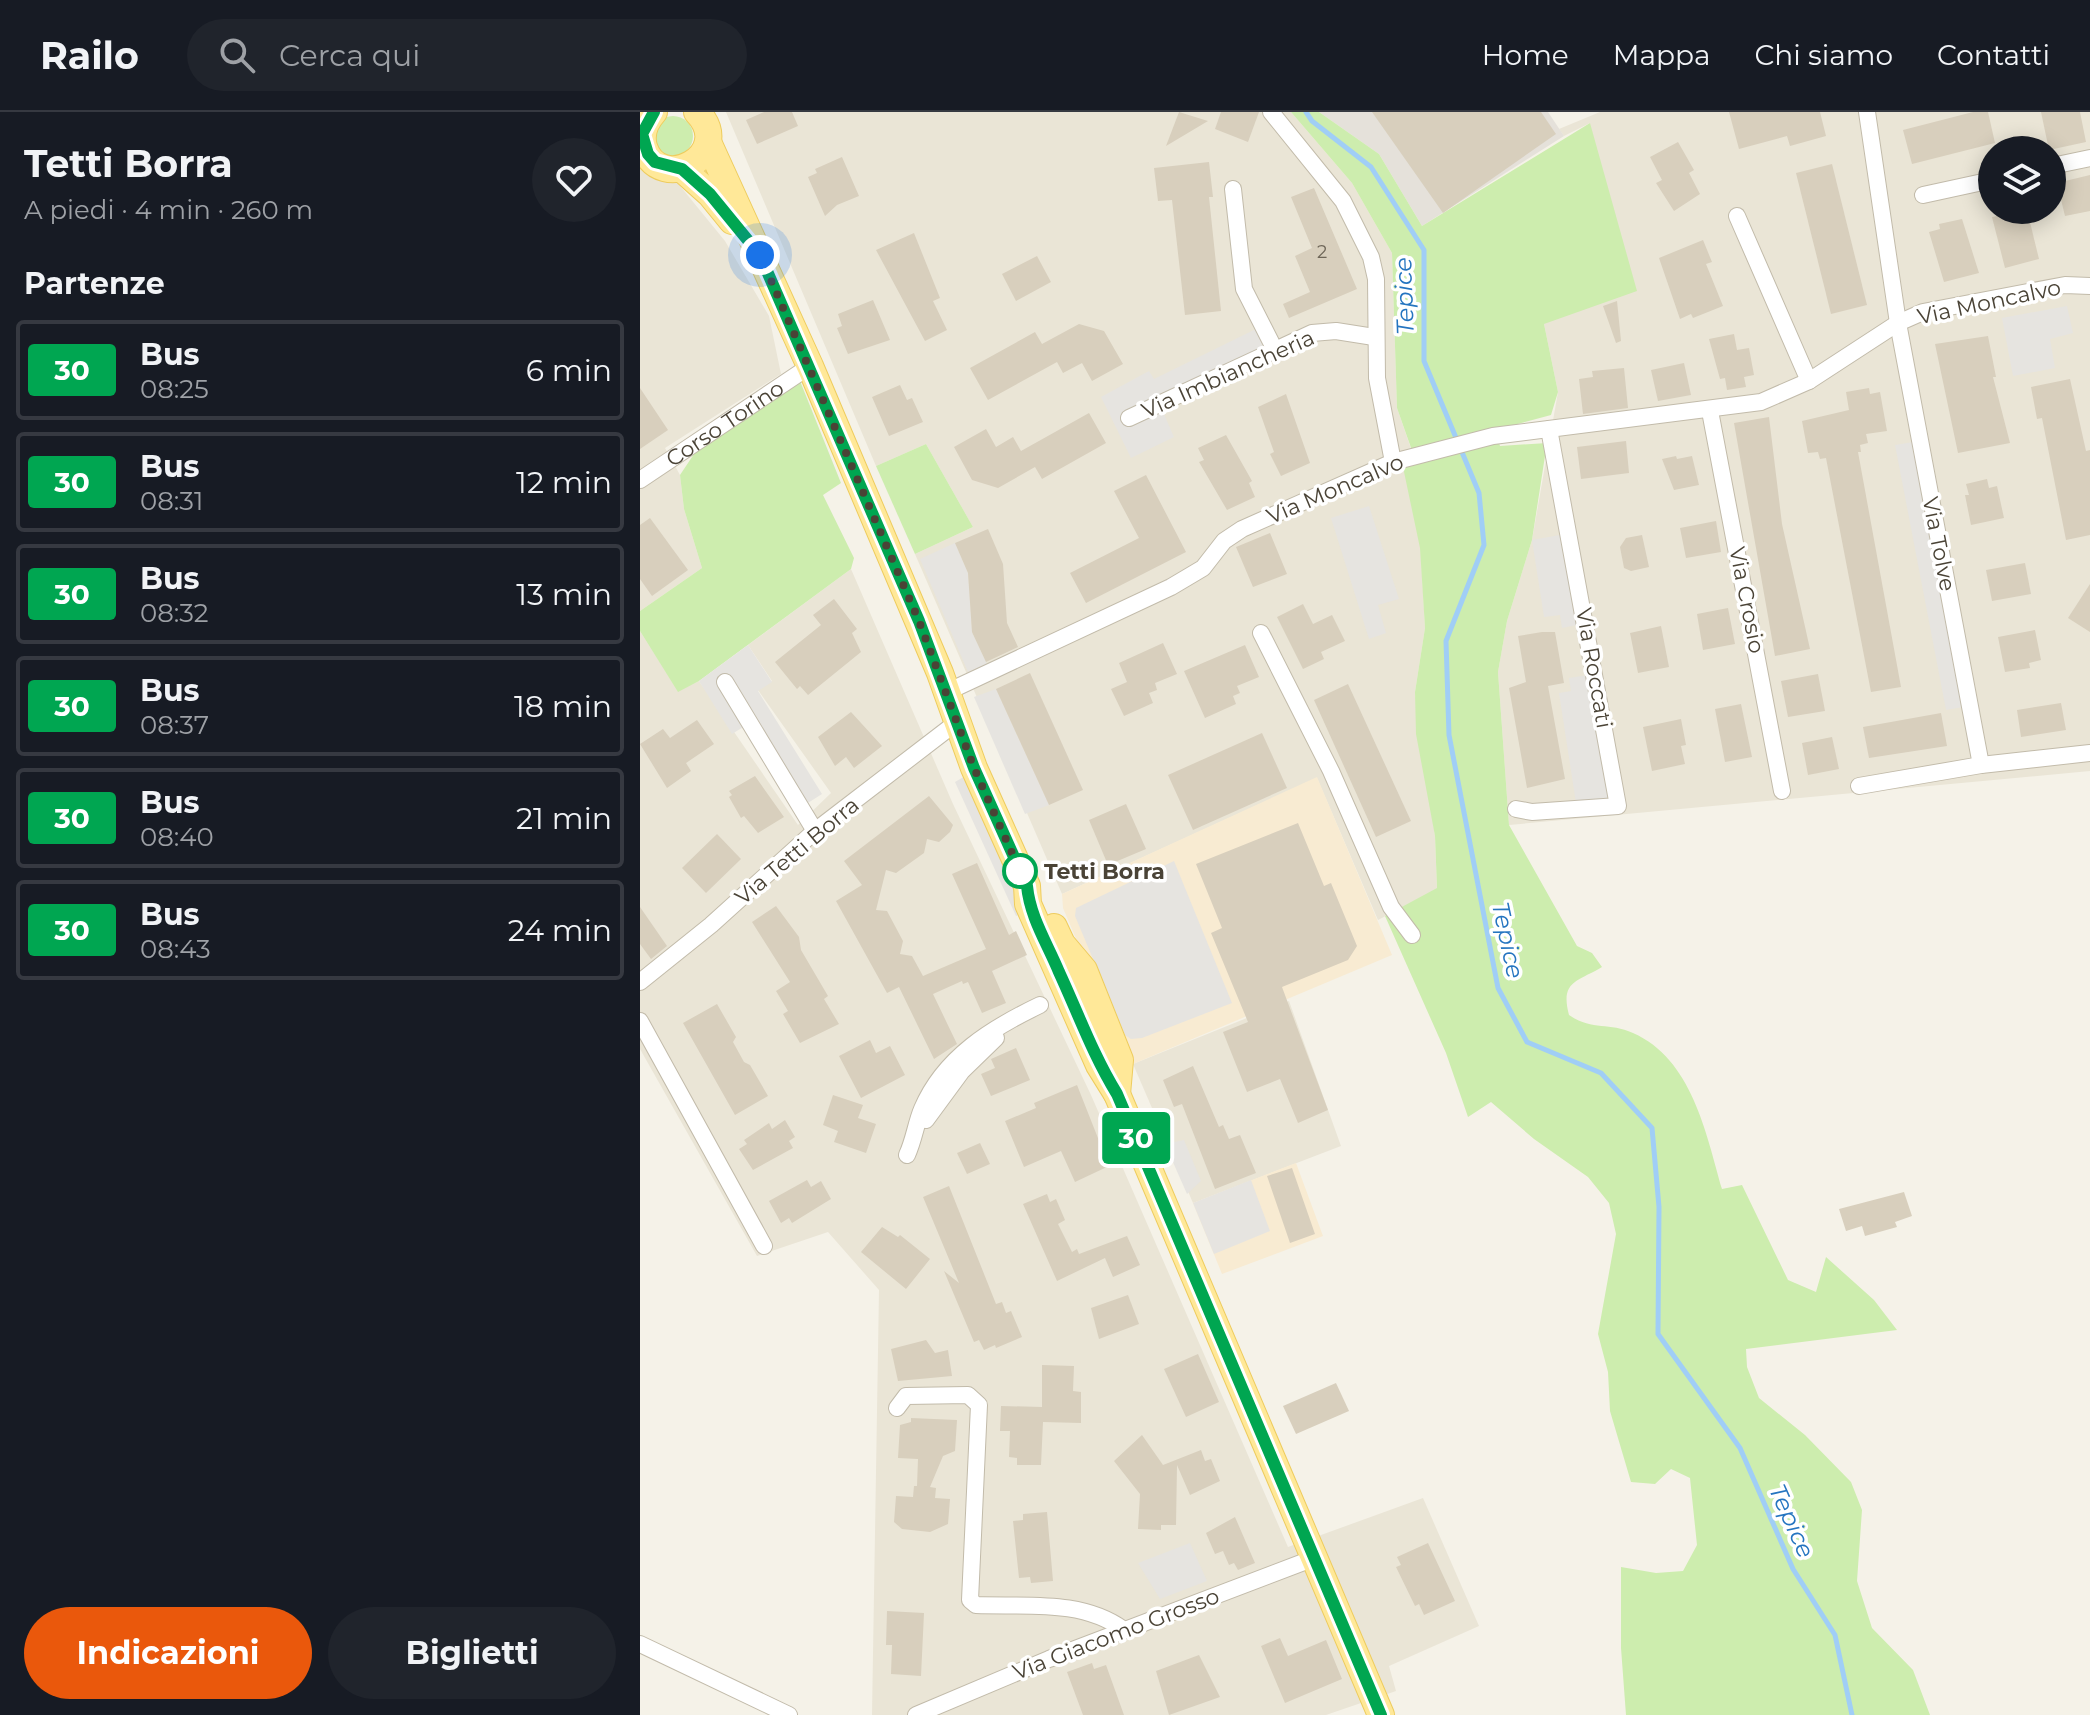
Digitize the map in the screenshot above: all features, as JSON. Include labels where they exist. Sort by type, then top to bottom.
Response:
[{"type":"main road","name":"Corso Torino","points":[[697,112],[707,127],[708,142],[810,366],[947,692],[1027,886],[1028,904],[1067,974],[1111,1065],[1117,1094],[1317,1557],[1381,1715]]},
{"type":"main road","name":"Corso Torino","points":[[644,126],[648,154],[655,162],[682,169],[710,194],[760,255]]},
{"type":"main road","points":[[682,169],[695,163],[708,142]]},
{"type":"street","points":[[1271,112],[1343,201],[1371,257],[1376,279],[1374,337],[1377,378],[1398,460]]},
{"type":"street","name":"Via Tolve","points":[[1867,112],[1898,323],[1981,765]]},
{"type":"street","points":[[2066,163],[2090,158]]},
{"type":"street","points":[[1923,195],[1978,183]]},
{"type":"street","points":[[1233,189],[1244,289],[1275,350]]},
{"type":"street","points":[[1737,216],[1809,381]]},
{"type":"street","name":"Via Moncalvo","points":[[947,692],[1171,587],[1203,568],[1224,541],[1242,529],[1398,460],[1493,436],[1710,411],[1761,402],[1809,381],[1898,323],[1923,312],[2065,285],[2090,286]]},
{"type":"street","name":"Via Imbiancheria","points":[[1129,418],[1312,333],[1336,331],[1374,337]]},
{"type":"street","name":"Corso Torino","points":[[640,480],[810,366]]},
{"type":"street","name":"Via Crosio","points":[[1710,411],[1782,791]]},
{"type":"street","name":"Via Roccati","points":[[1516,809],[1532,812],[1618,806],[1549,429]]},
{"type":"street","points":[[1261,633],[1331,771],[1391,907],[1412,935]]},
{"type":"street","points":[[725,682],[815,831]]},
{"type":"street","name":"Via Tetti Borra","points":[[640,982],[711,925],[815,831],[957,722]]},
{"type":"street","points":[[1859,786],[1981,765],[2090,753]]},
{"type":"street","points":[[907,1155],[919,1129],[962,1071],[988,1045],[1040,1005],[1067,974]]},
{"type":"street","points":[[640,1021],[764,1246]]},
{"type":"street","points":[[897,1408],[906,1396],[968,1395],[979,1405],[970,1600],[976,1605],[1087,1610],[1105,1617],[1124,1630]]},
{"type":"street","name":"Via Giacomo Grosso","points":[[916,1715],[1124,1630],[1317,1557]]},
{"type":"street","points":[[640,1644],[789,1715]]},
{"type":"shaded area","points":[[726,112],[1291,112],[1352,183],[1392,253],[1397,408],[1416,463],[1425,628],[1415,692],[1435,836],[1437,889],[1378,920],[1317,778],[1062,894],[915,554],[973,527],[926,444],[876,466]]},
{"type":"shaded area","points":[[1319,112],[1548,112],[1564,136],[1422,226],[1379,154]]},
{"type":"shaded area","points":[[1600,112],[2090,112],[2090,771],[1509,825],[1498,672],[1507,621],[1532,540],[1558,392],[1544,324],[1590,123],[1564,136],[1559,129]]},
{"type":"shaded area","points":[[640,165],[651,176],[676,181],[725,241],[769,316],[781,374],[665,448],[680,475],[684,509],[702,568],[640,611]]},
{"type":"shaded area","points":[[2067,306],[2073,333],[2050,339],[2055,368],[2013,376],[2002,318]]},
{"type":"shaded area","points":[[1262,326],[1275,350],[1160,405],[1174,437],[1131,458],[1101,397],[1149,371],[1154,379]]},
{"type":"shaded area","points":[[1919,441],[1969,706],[1946,710],[1895,445]]},
{"type":"shaded area","points":[[1369,506],[1399,599],[1378,605],[1386,633],[1369,639],[1331,518]]},
{"type":"shaded area","points":[[1571,533],[1586,623],[1562,628],[1560,615],[1544,617],[1532,540]]},
{"type":"shaded area","points":[[955,543],[968,573],[972,632],[987,664],[968,672],[920,559]]},
{"type":"shaded area","points":[[851,569],[953,804],[1091,1095],[1288,1547],[1423,1498],[1479,1626],[1389,1666],[1396,1691],[1326,1715],[872,1715],[879,1290],[828,1232],[757,1256],[640,1049],[640,631],[678,691],[699,681],[798,825],[831,793],[758,690],[772,681],[748,645]]},
{"type":"shaded area","points":[[748,645],[772,682],[758,691],[822,794],[800,808],[748,724],[732,734],[699,681]]},
{"type":"shaded area","points":[[1595,674],[1617,798],[1576,803],[1559,693],[1571,691],[1569,678]]},
{"type":"shaded area","points":[[996,689],[1049,805],[1025,814],[974,697]]},
{"type":"shaded area","points":[[972,772],[1032,909],[1016,916],[955,782]]},
{"type":"shaded area","points":[[1317,777],[1392,955],[1133,1064],[1119,1040],[1063,908],[1062,894]]},
{"type":"shaded area","points":[[1174,861],[1232,1003],[1142,1038],[1131,1039],[1125,1035],[1075,916],[1076,908]]},
{"type":"shaded area","points":[[1289,1001],[1341,1146],[1193,1203],[1133,1064]]},
{"type":"shaded area","points":[[1184,1140],[1201,1181],[1187,1194],[1165,1144]]},
{"type":"shaded area","points":[[1296,1163],[1323,1236],[1222,1274],[1193,1203]]},
{"type":"shaded area","points":[[1251,1180],[1270,1231],[1214,1254],[1193,1203]]},
{"type":"shaded area","points":[[1190,1543],[1207,1581],[1160,1599],[1138,1563]]},
{"type":"green space","points":[[1291,112],[1319,112],[1379,154],[1422,226],[1590,123],[1637,291],[1544,324],[1558,392],[1551,415],[1495,430],[1500,446],[1547,443],[1532,540],[1507,621],[1498,672],[1509,825],[1577,946],[1592,953],[1602,967],[1578,980],[1569,989],[1569,1015],[1585,1023],[1633,1033],[1670,1060],[1694,1100],[1722,1189],[1742,1185],[1788,1280],[1816,1292],[1826,1257],[1874,1300],[1897,1330],[1746,1349],[1747,1367],[1759,1398],[1805,1435],[1851,1482],[1862,1510],[1857,1581],[1872,1628],[1913,1670],[1930,1715],[1626,1715],[1621,1648],[1621,1567],[1656,1573],[1683,1571],[1697,1545],[1690,1478],[1671,1469],[1655,1484],[1631,1482],[1610,1411],[1608,1372],[1598,1334],[1616,1234],[1609,1203],[1588,1177],[1534,1139],[1491,1102],[1468,1117],[1446,1053],[1385,916],[1437,888],[1435,836],[1416,734],[1415,692],[1425,628],[1420,548],[1403,467],[1416,462],[1397,408],[1392,253],[1352,183]]},
{"type":"green space","points":[[673,116],[687,122],[693,136],[687,150],[673,156],[659,150],[653,136],[659,122]]},
{"type":"green space","points":[[800,381],[841,483],[823,495],[854,558],[851,569],[699,681],[678,692],[640,631],[640,611],[702,568],[684,509],[680,475],[698,448]]},
{"type":"green space","points":[[926,444],[973,527],[915,554],[876,466]]},
{"type":"building","points":[[764,112],[792,112],[798,126],[757,144],[746,120]]},
{"type":"building","points":[[1179,112],[1208,121],[1166,146]]},
{"type":"building","points":[[1221,112],[1259,112],[1248,142],[1215,129]]},
{"type":"building","points":[[1372,112],[1541,112],[1556,134],[1443,213]]},
{"type":"building","points":[[1729,112],[1820,112],[1826,136],[1790,146],[1787,136],[1739,149]]},
{"type":"building","points":[[1973,112],[1988,112],[1993,136],[1978,136],[1978,147],[1912,164],[1903,130]]},
{"type":"building","points":[[2041,112],[2080,112],[2086,142],[2066,146],[2066,136],[2046,136]]},
{"type":"building","points":[[1678,142],[1694,170],[1689,173],[1700,194],[1674,211],[1656,183],[1662,180],[1650,157]]},
{"type":"building","points":[[842,157],[859,196],[837,205],[825,216],[808,177],[817,173],[815,169]]},
{"type":"building","points":[[1209,162],[1213,197],[1209,197],[1221,311],[1185,315],[1172,200],[1158,201],[1154,168]]},
{"type":"building","points":[[1832,164],[1867,305],[1831,314],[1796,173]]},
{"type":"building","points":[[2090,175],[2090,211],[2066,216],[2066,181]]},
{"type":"building","points":[[1314,188],[1357,289],[1289,318],[1283,304],[1310,292],[1295,256],[1312,248],[1291,197]]},
{"type":"building","points":[[1962,219],[1979,273],[1944,282],[1929,232],[1940,229],[1939,224]]},
{"type":"building","points":[[1994,224],[2030,224],[2039,259],[2005,268]]},
{"type":"building","points":[[914,233],[940,298],[933,301],[947,330],[925,341],[876,250]]},
{"type":"building","points":[[1703,240],[1712,262],[1706,264],[1723,306],[1693,318],[1691,314],[1680,319],[1659,258]]},
{"type":"building","points":[[1037,256],[1051,282],[1016,301],[1002,274]]},
{"type":"building","points":[[873,300],[890,340],[848,354],[837,328],[842,326],[838,314]]},
{"type":"building","points":[[1617,301],[1621,341],[1616,343],[1603,306]]},
{"type":"building","points":[[1079,324],[1104,331],[1123,364],[1092,381],[1082,363],[1063,373],[1057,362],[988,400],[970,368],[1035,332],[1042,344]]},
{"type":"building","points":[[1734,334],[1737,350],[1749,348],[1754,375],[1744,377],[1746,387],[1727,390],[1725,378],[1720,379],[1709,339]]},
{"type":"building","points":[[1988,336],[1996,377],[1993,377],[2010,443],[1958,453],[1935,344]]},
{"type":"building","points":[[1684,363],[1691,395],[1658,401],[1651,370]]},
{"type":"building","points":[[1624,368],[1628,408],[1583,414],[1579,379],[1593,377],[1592,371]]},
{"type":"building","points":[[2070,379],[2086,451],[2090,450],[2090,535],[2066,540],[2042,418],[2037,419],[2031,387]]},
{"type":"building","points":[[900,385],[907,400],[912,398],[923,422],[889,436],[872,397]]},
{"type":"building","points":[[640,388],[668,430],[640,449]]},
{"type":"building","points":[[1869,388],[1870,394],[1880,392],[1887,431],[1866,434],[1868,443],[1860,445],[1861,452],[1858,452],[1901,687],[1871,692],[1826,458],[1820,459],[1818,452],[1808,453],[1802,421],[1849,410],[1846,392]]},
{"type":"building","points":[[1286,394],[1310,463],[1281,476],[1270,454],[1274,452],[1258,407]]},
{"type":"building","points":[[1089,413],[1106,443],[1042,479],[1035,467],[998,488],[972,480],[954,447],[986,429],[996,447],[1013,437],[1021,451]]},
{"type":"building","points":[[1769,417],[1782,524],[1810,649],[1775,656],[1734,423]]},
{"type":"building","points":[[1226,435],[1252,481],[1249,483],[1255,497],[1227,510],[1199,462],[1204,460],[1198,448]]},
{"type":"building","points":[[1626,441],[1629,473],[1581,479],[1577,447]]},
{"type":"building","points":[[1676,456],[1677,459],[1692,456],[1699,485],[1674,490],[1662,459]]},
{"type":"building","points":[[1146,475],[1186,552],[1086,603],[1070,573],[1139,538],[1114,491]]},
{"type":"building","points":[[1987,479],[1989,488],[1997,486],[2004,518],[1971,525],[1966,484]]},
{"type":"building","points":[[650,518],[688,570],[652,596],[640,579],[640,525]]},
{"type":"building","points":[[1716,521],[1721,552],[1686,558],[1680,528]]},
{"type":"building","points":[[988,529],[1003,564],[1007,623],[1018,647],[986,662],[972,632],[968,573],[955,543]]},
{"type":"building","points":[[1270,533],[1287,574],[1253,587],[1236,547]]},
{"type":"building","points":[[1642,535],[1649,567],[1631,571],[1624,568],[1620,547],[1626,538]]},
{"type":"building","points":[[2025,563],[2031,594],[1992,601],[1986,570]]},
{"type":"building","points":[[2090,584],[2090,632],[2068,618]]},
{"type":"building","points":[[834,599],[857,629],[852,633],[861,652],[808,695],[800,686],[797,689],[775,662],[821,625],[813,615]]},
{"type":"building","points":[[1303,604],[1313,624],[1332,615],[1345,641],[1321,652],[1324,659],[1303,669],[1277,617]]},
{"type":"building","points":[[1728,608],[1735,644],[1703,650],[1697,614]]},
{"type":"building","points":[[1661,626],[1669,667],[1638,673],[1630,633]]},
{"type":"building","points":[[2035,630],[2041,660],[2029,663],[2030,668],[2005,672],[1998,637]]},
{"type":"building","points":[[1555,632],[1564,683],[1548,686],[1565,779],[1527,788],[1509,688],[1526,682],[1518,636]]},
{"type":"building","points":[[1163,643],[1177,674],[1155,683],[1157,690],[1149,693],[1153,703],[1124,716],[1111,689],[1127,682],[1119,663]]},
{"type":"building","points":[[1245,645],[1259,677],[1237,686],[1240,693],[1233,696],[1236,704],[1205,718],[1184,671]]},
{"type":"building","points":[[1030,673],[1083,790],[1049,805],[996,689]]},
{"type":"building","points":[[1818,674],[1825,711],[1788,717],[1781,681]]},
{"type":"building","points":[[1348,684],[1411,821],[1376,837],[1314,700]]},
{"type":"building","points":[[2061,703],[2066,730],[2021,737],[2017,710]]},
{"type":"building","points":[[1741,704],[1752,757],[1725,762],[1715,709]]},
{"type":"building","points":[[851,712],[882,746],[854,768],[846,757],[835,766],[818,737]]},
{"type":"building","points":[[1941,713],[1947,746],[1869,758],[1863,727]]},
{"type":"building","points":[[1681,719],[1686,745],[1681,746],[1685,764],[1652,771],[1643,727]]},
{"type":"building","points":[[697,720],[714,744],[686,763],[691,771],[667,788],[640,744],[663,729],[670,738]]},
{"type":"building","points":[[1262,733],[1287,788],[1193,830],[1168,775]]},
{"type":"building","points":[[1832,737],[1839,769],[1808,775],[1802,743]]},
{"type":"building","points":[[755,776],[784,817],[758,833],[744,816],[741,818],[729,797],[732,795],[729,791]]},
{"type":"building","points":[[929,796],[953,825],[950,832],[939,842],[927,839],[924,853],[896,873],[886,870],[876,910],[887,911],[903,941],[900,954],[912,956],[923,976],[986,949],[952,874],[977,863],[1009,935],[1016,931],[1027,955],[992,971],[1006,1003],[982,1013],[968,982],[963,984],[962,981],[933,994],[957,1044],[934,1059],[899,987],[887,993],[836,901],[862,885],[844,861]]},
{"type":"building","points":[[1126,804],[1146,849],[1108,865],[1089,820]]},
{"type":"building","points":[[1298,823],[1324,886],[1331,883],[1357,946],[1348,960],[1282,987],[1328,1110],[1298,1123],[1280,1079],[1247,1092],[1223,1032],[1248,1022],[1211,933],[1222,928],[1196,864]]},
{"type":"building","points":[[717,834],[741,859],[706,893],[682,868]]},
{"type":"building","points":[[776,906],[799,937],[801,950],[828,996],[824,999],[839,1024],[800,1043],[783,1014],[788,1011],[776,991],[790,982],[752,922]]},
{"type":"building","points":[[640,907],[667,946],[651,959],[640,944]]},
{"type":"building","points":[[717,1004],[736,1037],[733,1042],[744,1062],[750,1065],[768,1096],[735,1115],[683,1023]]},
{"type":"building","points":[[870,1040],[876,1053],[890,1046],[905,1075],[861,1098],[839,1056]]},
{"type":"building","points":[[1016,1048],[1030,1080],[991,1096],[981,1074],[995,1068],[991,1059]]},
{"type":"building","points":[[1193,1066],[1219,1127],[1223,1125],[1229,1139],[1240,1135],[1256,1173],[1215,1189],[1182,1104],[1174,1107],[1163,1080]]},
{"type":"building","points":[[1077,1085],[1109,1166],[1075,1182],[1061,1151],[1024,1167],[1005,1121],[1036,1108],[1034,1103]]},
{"type":"building","points":[[833,1095],[863,1105],[858,1118],[876,1124],[866,1153],[834,1142],[838,1131],[823,1125]]},
{"type":"building","points":[[785,1120],[795,1137],[789,1141],[793,1148],[753,1170],[739,1149],[747,1144],[744,1140],[769,1123],[772,1129]]},
{"type":"building","points":[[980,1143],[990,1164],[967,1174],[957,1153]]},
{"type":"building","points":[[1292,1168],[1315,1234],[1290,1243],[1267,1176]]},
{"type":"building","points":[[807,1180],[811,1187],[821,1181],[831,1199],[792,1223],[789,1218],[781,1223],[769,1201]]},
{"type":"building","points":[[949,1186],[996,1304],[1002,1302],[1006,1313],[1011,1311],[1022,1337],[996,1348],[995,1345],[984,1350],[979,1340],[974,1342],[944,1271],[959,1283],[923,1197]]},
{"type":"building","points":[[1904,1192],[1912,1216],[1895,1222],[1897,1227],[1865,1236],[1862,1226],[1846,1231],[1839,1209]]},
{"type":"building","points":[[1047,1194],[1050,1202],[1056,1199],[1065,1220],[1058,1224],[1072,1252],[1077,1249],[1079,1254],[1127,1236],[1140,1265],[1113,1277],[1105,1258],[1057,1281],[1023,1204]]},
{"type":"building","points":[[882,1227],[898,1237],[900,1235],[930,1259],[906,1289],[861,1252]]},
{"type":"building","points":[[1128,1295],[1139,1324],[1099,1339],[1091,1308]]},
{"type":"building","points":[[926,1340],[935,1353],[948,1350],[952,1376],[898,1381],[891,1349]]},
{"type":"building","points":[[1198,1354],[1219,1402],[1186,1417],[1164,1369]]},
{"type":"building","points":[[1042,1365],[1074,1366],[1073,1391],[1081,1392],[1081,1423],[1043,1422],[1041,1465],[1017,1465],[1017,1458],[1009,1457],[1010,1431],[1000,1431],[1001,1406],[1042,1407]]},
{"type":"building","points":[[1336,1383],[1349,1411],[1296,1434],[1283,1406]]},
{"type":"building","points":[[911,1418],[957,1420],[955,1451],[943,1456],[930,1487],[936,1488],[935,1498],[950,1499],[948,1524],[930,1532],[902,1529],[894,1522],[896,1496],[913,1497],[914,1486],[917,1486],[918,1459],[898,1458],[900,1425],[911,1422]]},
{"type":"building","points":[[1142,1435],[1163,1465],[1201,1450],[1205,1461],[1211,1459],[1220,1481],[1190,1495],[1177,1465],[1176,1525],[1161,1525],[1161,1530],[1138,1529],[1140,1494],[1114,1461]]},
{"type":"building","points":[[1047,1512],[1053,1581],[1031,1583],[1030,1577],[1019,1578],[1013,1521],[1023,1520],[1023,1514]]},
{"type":"building","points":[[1235,1517],[1255,1563],[1238,1570],[1234,1563],[1229,1565],[1223,1551],[1215,1554],[1206,1533]]},
{"type":"building","points":[[1428,1543],[1455,1601],[1424,1615],[1419,1604],[1415,1606],[1396,1567],[1401,1565],[1397,1557]]},
{"type":"building","points":[[887,1611],[924,1613],[921,1676],[891,1674],[892,1645],[886,1645]]},
{"type":"building","points":[[1280,1638],[1288,1656],[1326,1640],[1342,1679],[1285,1703],[1261,1646]]},
{"type":"building","points":[[1199,1655],[1220,1697],[1169,1715],[1156,1671]]},
{"type":"building","points":[[1092,1663],[1094,1669],[1106,1665],[1124,1715],[1083,1715],[1067,1672]]},
{"type":"waterway","name":"Tepice","points":[[1306,112],[1312,121],[1371,167],[1424,250],[1424,361],[1479,493],[1484,545],[1446,641],[1449,735],[1498,988],[1527,1042],[1601,1073],[1652,1128],[1659,1207],[1658,1334],[1740,1448],[1793,1569],[1835,1635],[1852,1715]]},
{"type":"bus line","name":"30","points":[[654,112],[642,134],[648,154],[664,167],[682,169],[710,194],[760,255],[919,621],[974,768],[1027,886],[1028,904],[1099,1065],[1117,1094],[1317,1557],[1381,1715]]},
{"type":"place","name":"Tetti Borra","points":[[1020,871]]},
{"type":"route","points":[[760,255],[919,621],[974,768],[1020,871]]}]
